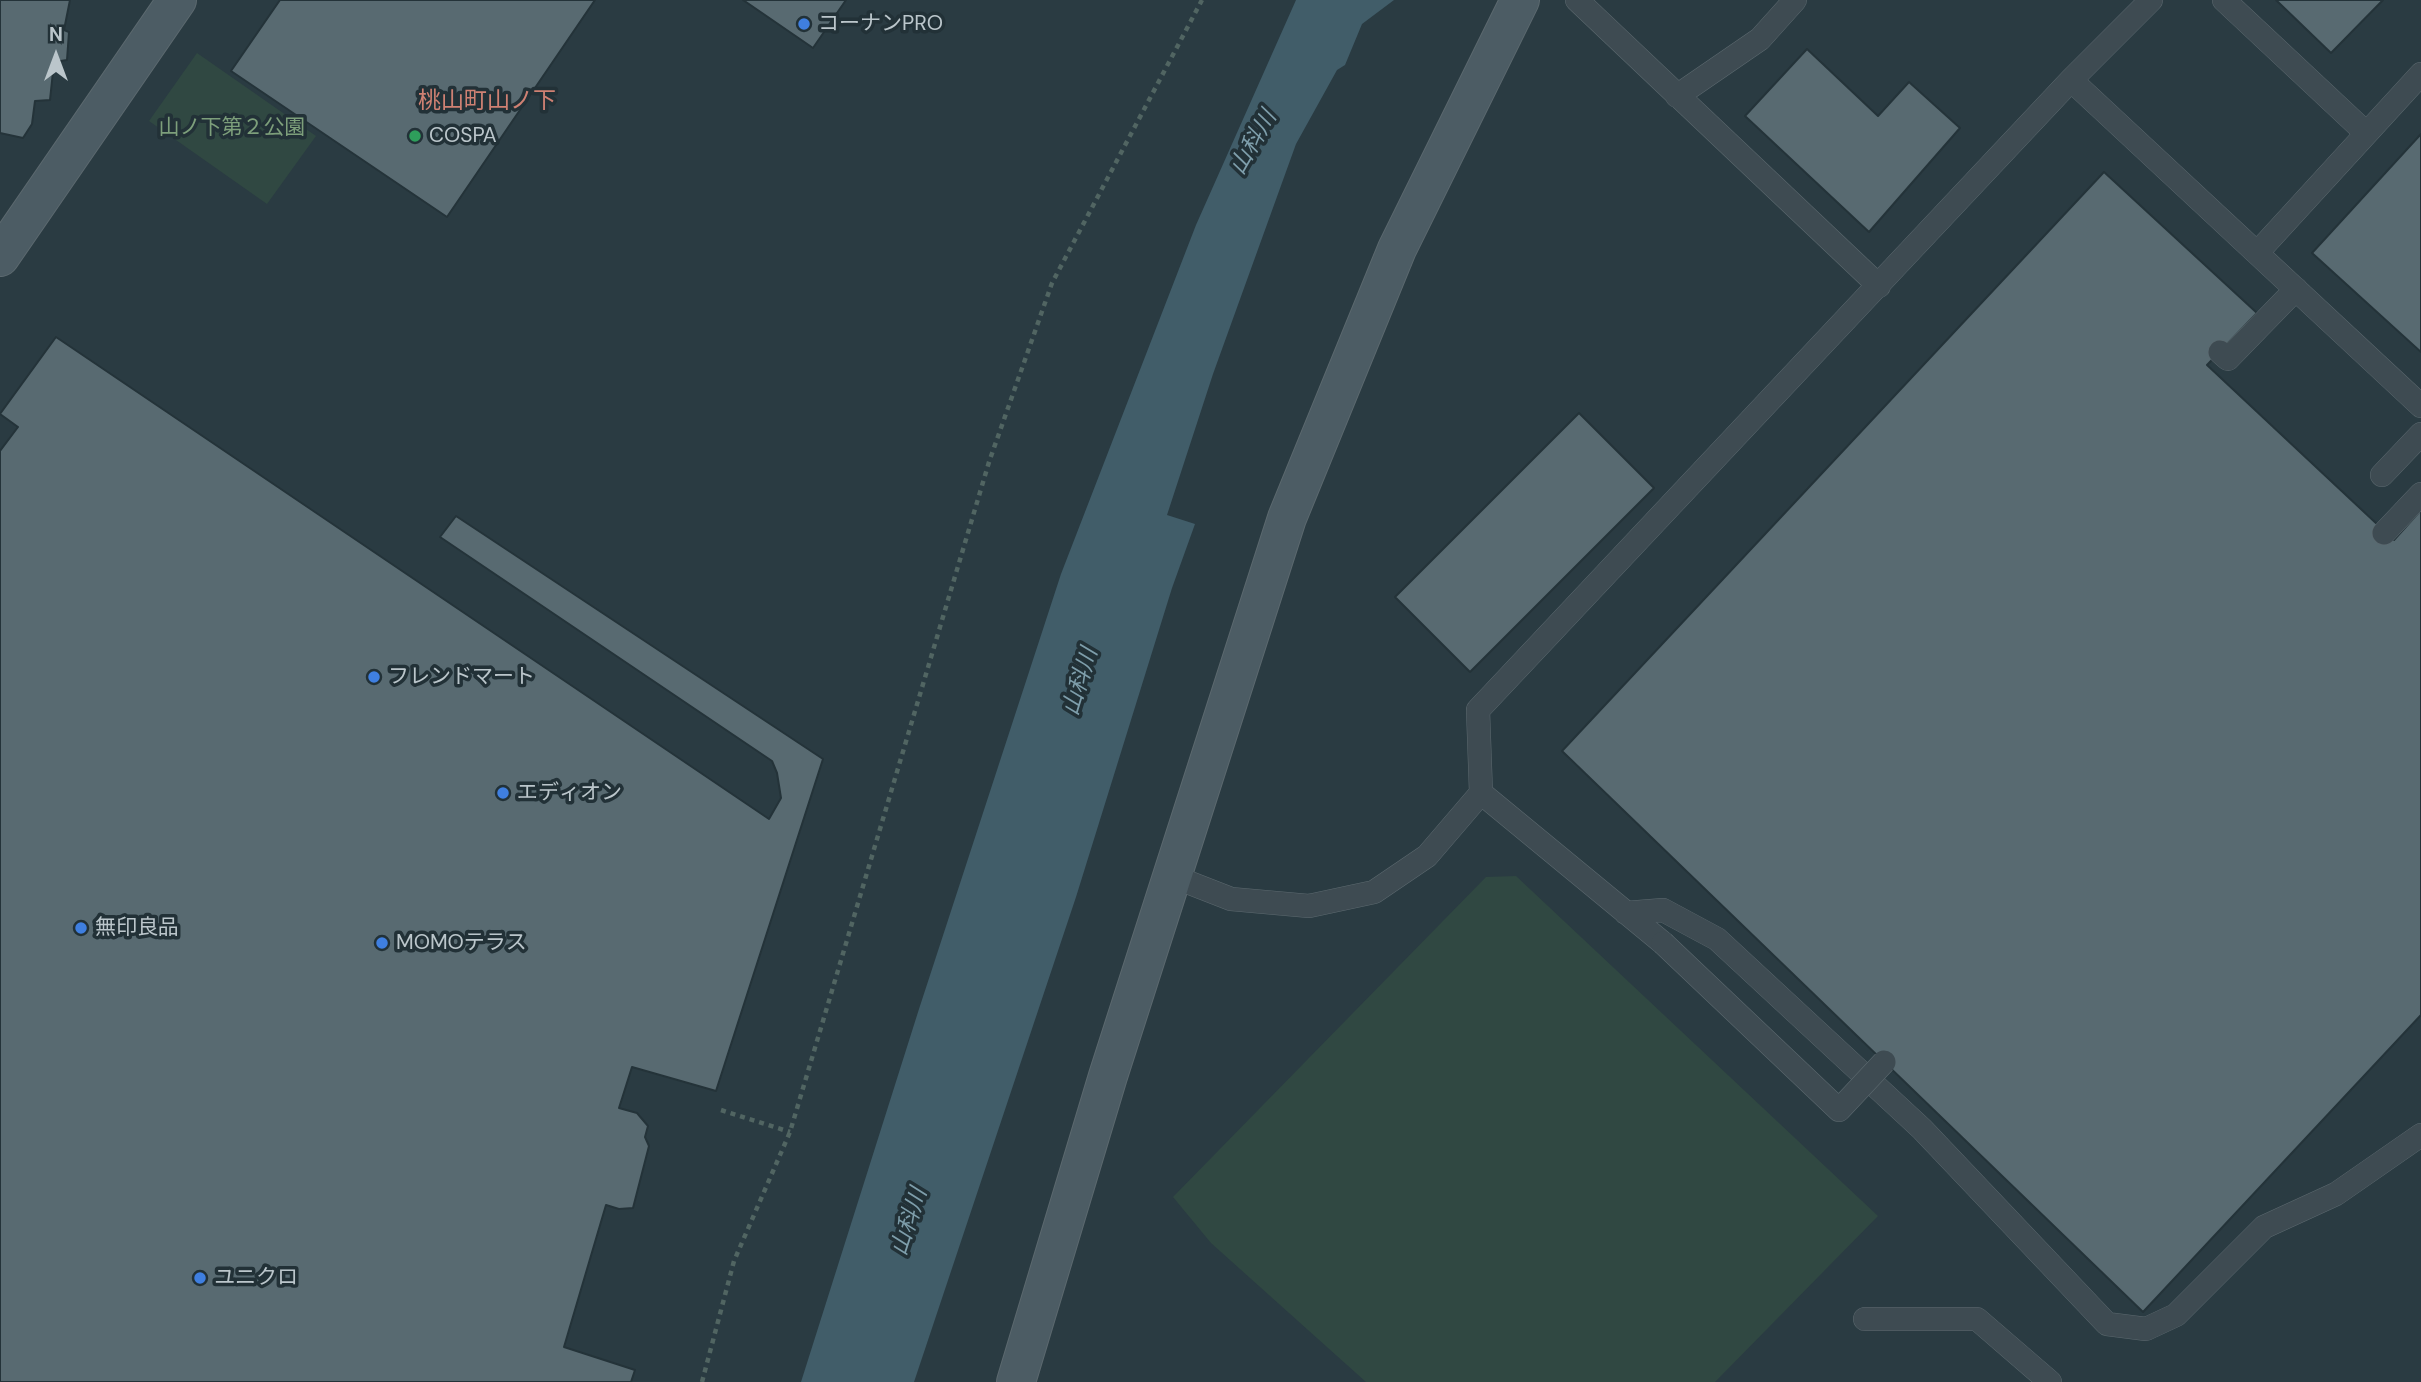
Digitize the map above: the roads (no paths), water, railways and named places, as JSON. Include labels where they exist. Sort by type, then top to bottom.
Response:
[{"type":"street","points":[[0,257],[177,0]]},
{"type":"street","points":[[1016,1382],[1108,1076],[1287,518],[1397,249],[1520,0]]},
{"type":"lane","points":[[1577,0],[1879,286]]},
{"type":"lane","points":[[1677,96],[1760,39],[1795,0]]},
{"type":"lane","points":[[1172,876],[1231,899],[1310,906],[1374,892],[1427,856],[1481,793],[1478,710],[2071,80],[2151,0]]},
{"type":"lane","points":[[2224,0],[2366,133]]},
{"type":"lane","points":[[2257,253],[2421,74]]},
{"type":"lane","points":[[2071,80],[2421,405]]},
{"type":"lane","points":[[2220,352],[2228,359],[2297,289]]},
{"type":"lane","points":[[2382,475],[2421,434]]},
{"type":"lane","points":[[2384,533],[2421,494]]},
{"type":"lane","points":[[1481,793],[1663,943],[1839,1110],[1884,1062]]},
{"type":"lane","points":[[1626,913],[1663,910],[1717,939],[1922,1129],[2107,1324],[2146,1329],[2176,1315],[2264,1227],[2336,1194],[2421,1135]]},
{"type":"lane","points":[[1864,1319],[1977,1319],[2050,1382]]},
{"type":"water","name":"山科川","points":[[1296,0],[1394,0],[1362,24],[1345,65],[1337,70],[1296,144],[1213,374],[1167,515],[1195,524],[1172,588],[1076,897],[914,1382],[801,1382],[1061,574],[1196,225]]},
{"type":"place","name":"コーナンPRO","points":[[804,24]]},
{"type":"place","name":"COSPA","points":[[415,136]]},
{"type":"place","name":"フレンドマート","points":[[374,677]]},
{"type":"place","name":"エディオン","points":[[503,793]]},
{"type":"place","name":"無印良品","points":[[81,928]]},
{"type":"place","name":"MOMOテラス","points":[[382,943]]},
{"type":"place","name":"ユニクロ","points":[[200,1278]]},
{"type":"district","name":"桃山町山ノ下","points":[[487,102]]},
{"type":"park label","name":"山ノ下第２公園","points":[[232,128]]}]
